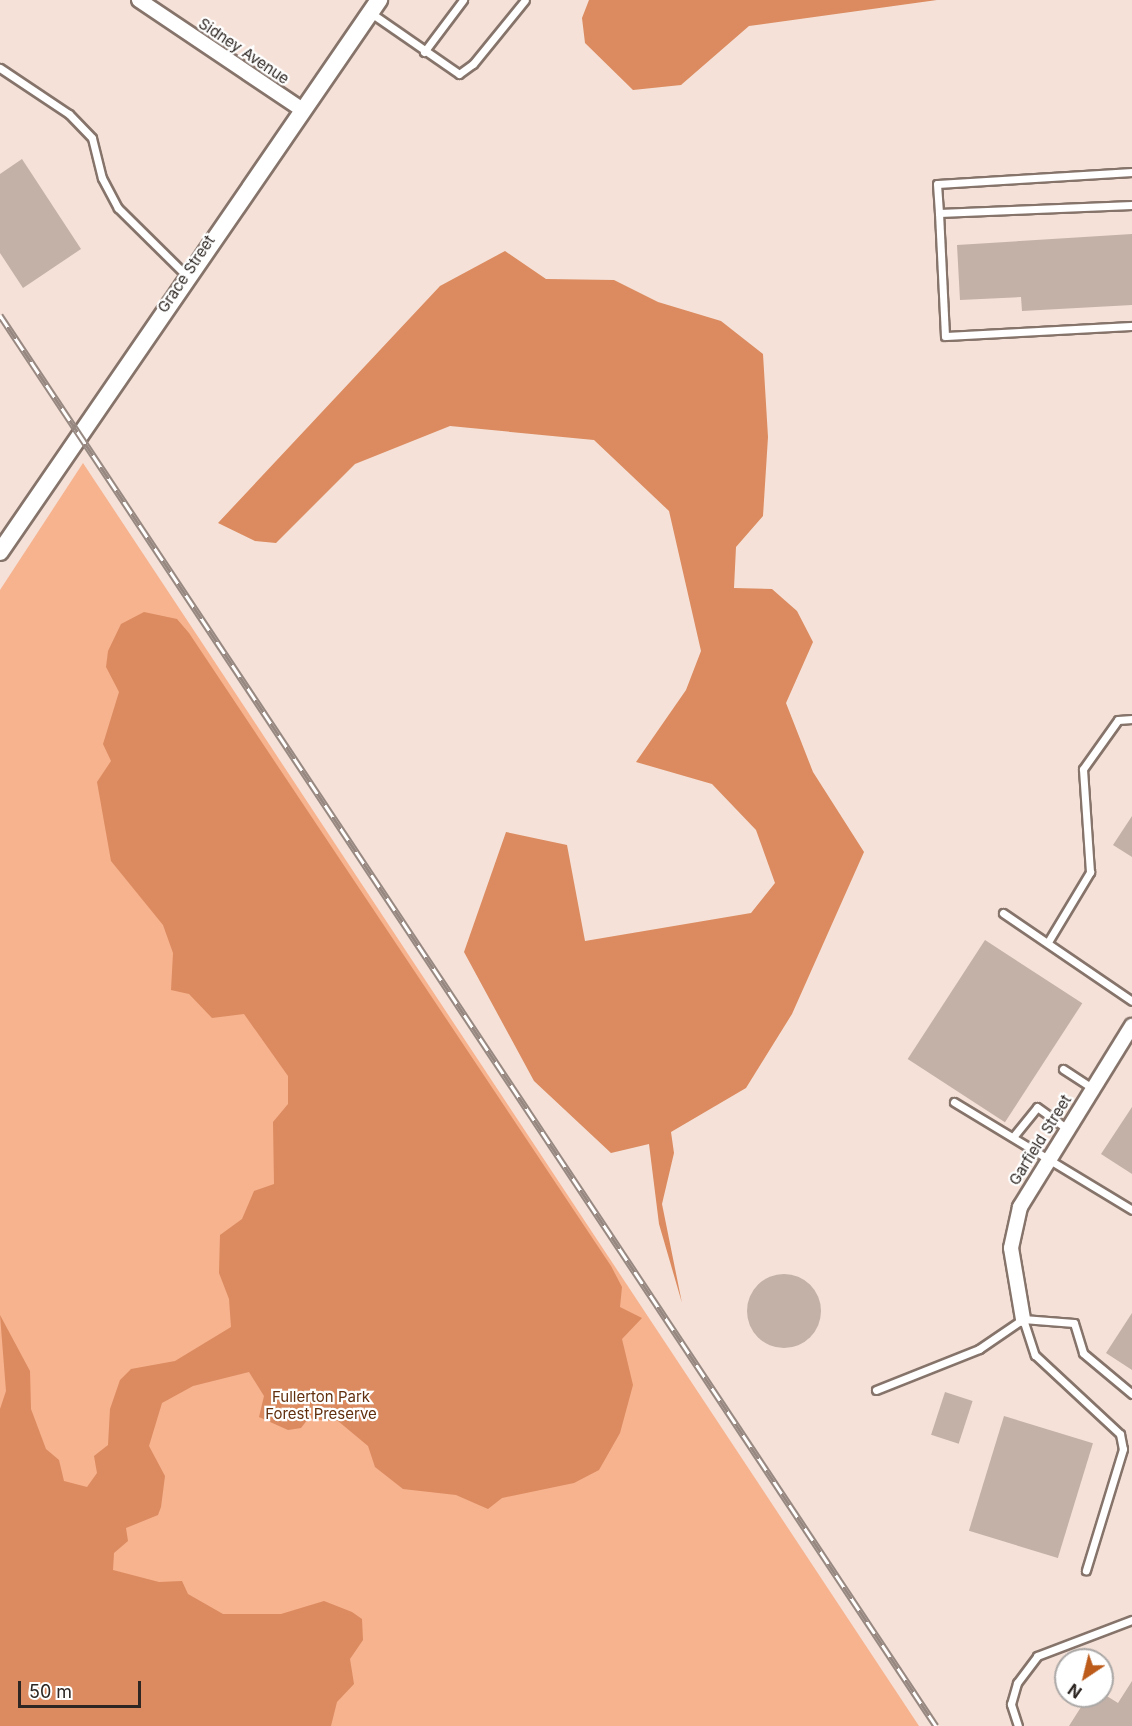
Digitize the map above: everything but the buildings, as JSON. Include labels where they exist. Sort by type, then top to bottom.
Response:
[{"type":"street","name":"Sidney Avenue","points":[[139,0],[300,108]]},
{"type":"street","name":"Grace Street","points":[[0,552],[300,108],[374,6]]},
{"type":"street","name":"Garfield Street","points":[[1023,1319],[1011,1248],[1020,1207],[1048,1156],[1132,1026]]},
{"type":"lane","points":[[424,52],[463,0]]},
{"type":"lane","points":[[374,6],[424,52],[459,74],[473,64],[525,0]]},
{"type":"lane","points":[[0,68],[69,114],[93,138],[102,178],[118,208],[186,275]]},
{"type":"lane","points":[[1132,172],[937,184],[945,336],[1132,326]]},
{"type":"lane","points":[[939,213],[1132,205]]},
{"type":"lane","points":[[1048,942],[1090,872],[1083,769],[1118,720],[1132,719]]},
{"type":"lane","points":[[1003,912],[1132,1001]]},
{"type":"lane","points":[[1063,1069],[1092,1088]]},
{"type":"lane","points":[[954,1102],[1048,1156],[1132,1210]]},
{"type":"lane","points":[[1013,1137],[1036,1107],[1066,1128]]},
{"type":"lane","points":[[1023,1319],[1035,1355],[1120,1434],[1123,1449],[1086,1570]]},
{"type":"lane","points":[[876,1390],[979,1349],[1023,1319],[1074,1323],[1083,1353],[1132,1394]]},
{"type":"lane","points":[[1018,1726],[1011,1704],[1017,1683],[1037,1656],[1132,1620]]},
{"type":"green space","name":"Fullerton Park Forest Preserve","points":[[83,463],[919,1726],[0,1726],[0,590]]},
{"type":"shaded area","points":[[589,0],[937,0],[749,26],[681,85],[633,90],[585,43],[582,18]]},
{"type":"shaded area","points":[[505,251],[546,279],[614,280],[658,302],[721,321],[763,354],[768,437],[763,516],[736,547],[734,588],[772,589],[797,611],[813,642],[786,703],[813,772],[864,852],[792,1014],[746,1088],[671,1132],[674,1153],[662,1204],[682,1303],[659,1224],[649,1144],[611,1153],[534,1081],[464,952],[506,832],[567,845],[585,941],[751,913],[775,883],[756,830],[712,784],[636,762],[686,690],[701,651],[669,511],[594,440],[450,426],[355,464],[276,543],[255,541],[218,523],[440,286]]},
{"type":"shaded area","points":[[144,612],[177,619],[189,633],[611,1266],[622,1287],[620,1307],[642,1318],[622,1339],[633,1385],[620,1433],[599,1470],[574,1483],[502,1498],[488,1509],[456,1495],[403,1489],[375,1467],[368,1446],[338,1421],[308,1419],[301,1428],[288,1430],[259,1417],[264,1396],[249,1372],[193,1386],[162,1403],[149,1446],[165,1476],[161,1507],[158,1515],[126,1528],[128,1541],[114,1553],[113,1570],[159,1582],[182,1581],[188,1594],[223,1614],[281,1614],[324,1601],[352,1612],[362,1619],[363,1640],[350,1659],[354,1684],[337,1702],[331,1726],[0,1726],[0,1409],[6,1391],[0,1315],[30,1371],[31,1409],[46,1449],[59,1460],[64,1481],[87,1487],[97,1473],[94,1456],[108,1445],[110,1409],[120,1380],[131,1369],[175,1361],[231,1327],[229,1299],[219,1273],[220,1235],[242,1219],[254,1191],[274,1184],[273,1122],[288,1104],[288,1076],[244,1014],[212,1018],[189,994],[171,990],[173,953],[163,925],[111,861],[97,782],[111,761],[103,744],[119,692],[106,667],[108,651],[121,624]]},
{"type":"railway","points":[[0,315],[936,1726]]}]
